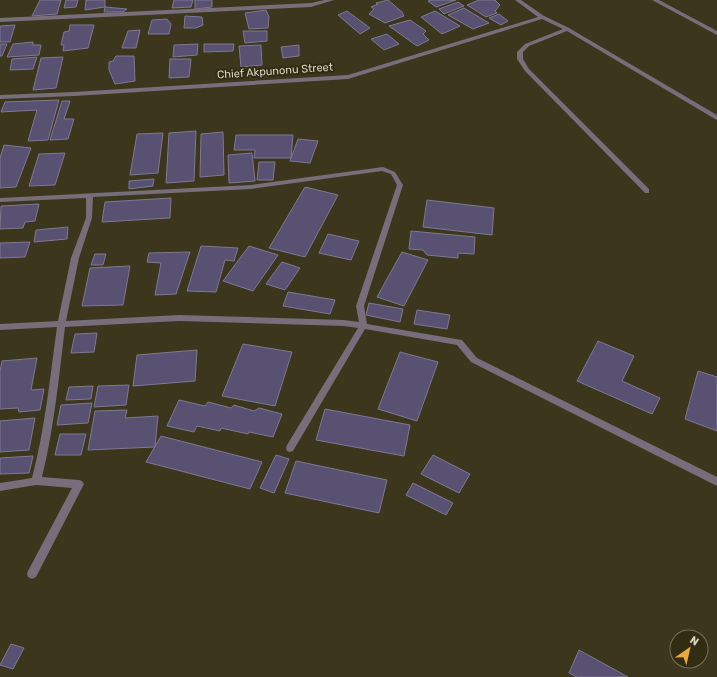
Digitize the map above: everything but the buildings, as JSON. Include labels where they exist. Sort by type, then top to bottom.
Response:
[{"type":"street","points":[[0,20],[311,5],[331,0]]},
{"type":"street","points":[[518,0],[542,17],[567,30],[717,118]]},
{"type":"street","points":[[654,0],[717,33]]},
{"type":"street","name":"Chief Akpunonu Street","points":[[0,97],[74,94],[348,77],[542,17]]},
{"type":"street","points":[[567,30],[527,45],[520,52],[520,60],[647,191]]},
{"type":"street","points":[[0,200],[251,187],[383,169],[393,173],[400,185],[360,306],[362,326],[290,448]]},
{"type":"street","points":[[36,481],[41,462],[52,396],[62,323],[76,258],[89,218],[90,195]]},
{"type":"street","points":[[0,327],[179,318],[344,323],[459,342],[474,360],[717,482]]},
{"type":"street","points":[[0,487],[36,481],[79,484],[32,574]]}]
